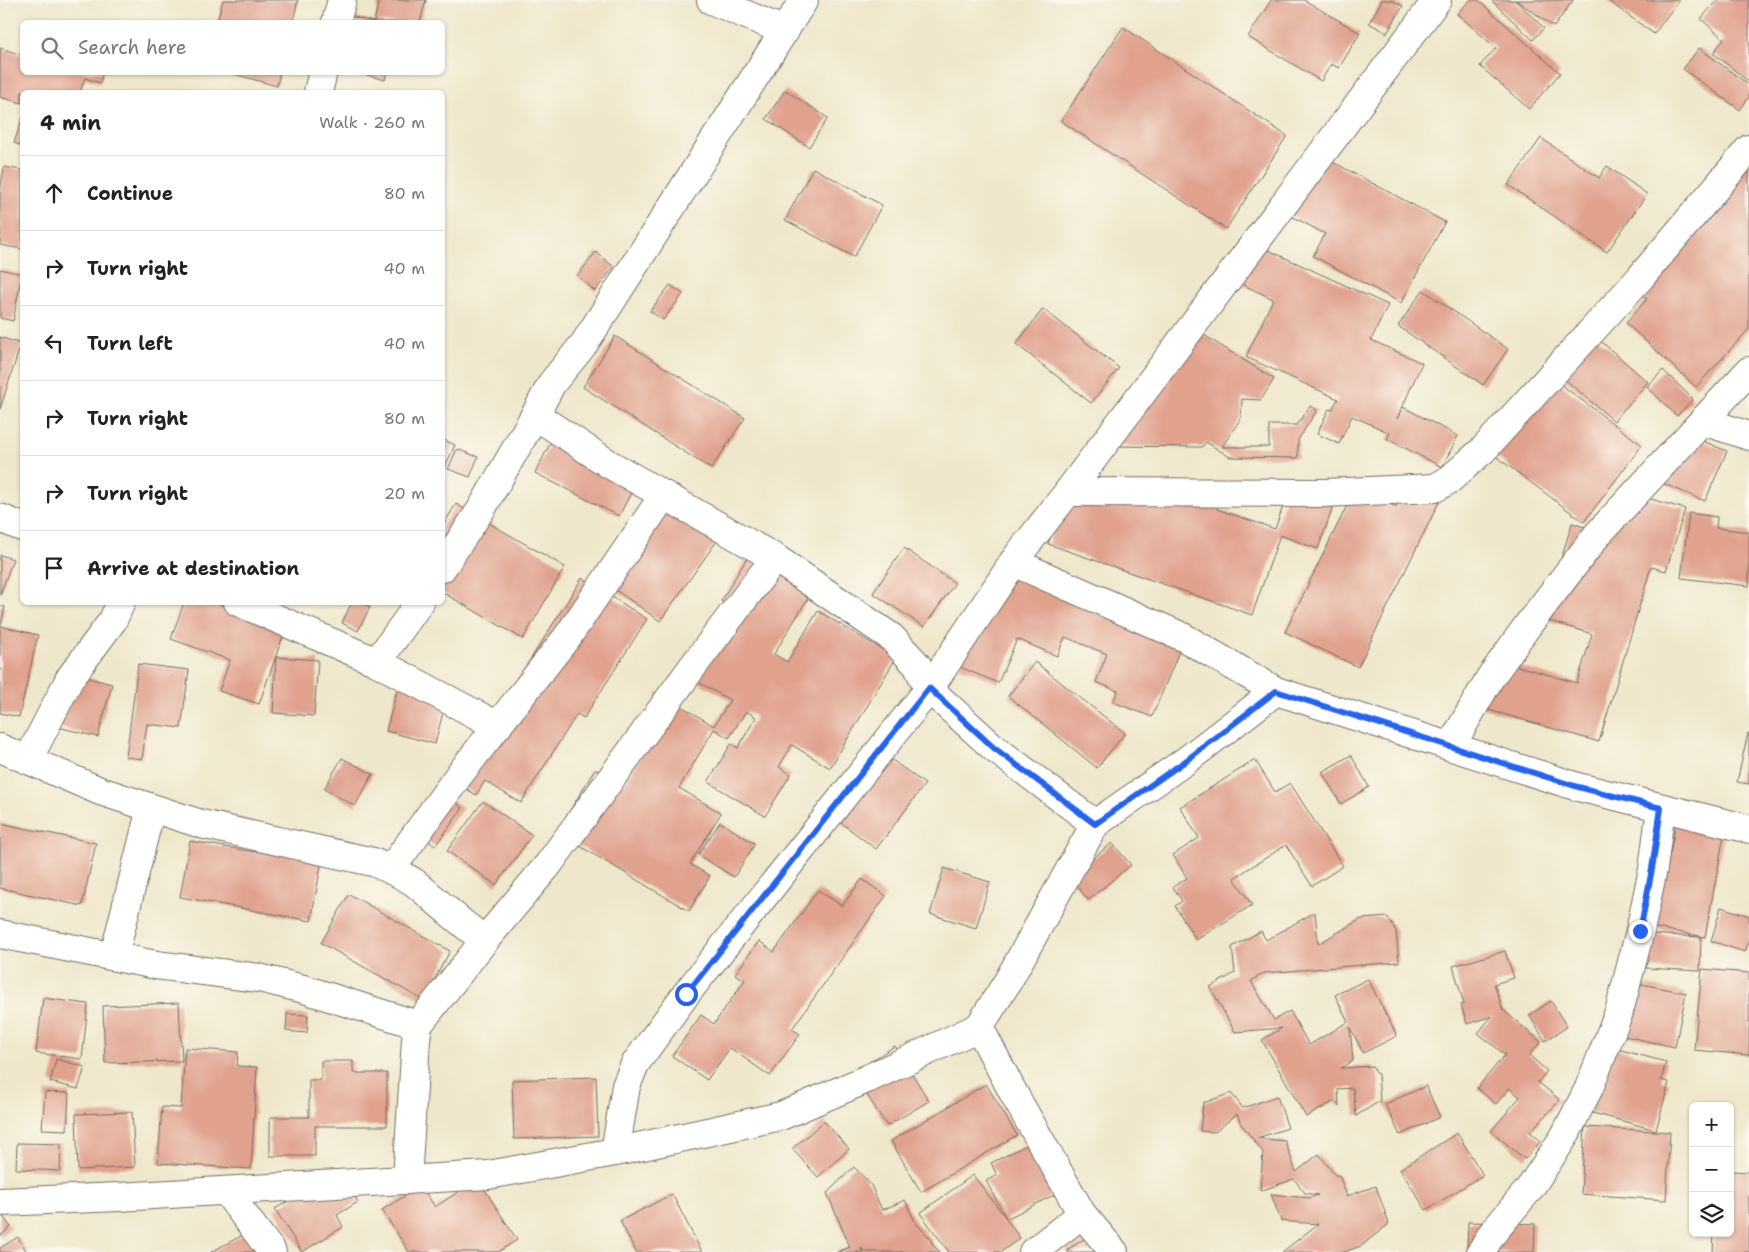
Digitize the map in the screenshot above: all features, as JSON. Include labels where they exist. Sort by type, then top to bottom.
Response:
[{"type":"street","points":[[337,20],[342,0]]},
{"type":"street","points":[[712,0],[785,31]]},
{"type":"street","points":[[445,564],[482,508],[536,415],[552,383],[584,344],[804,0]]},
{"type":"street","points":[[615,1152],[626,1086],[636,1064],[686,994],[929,688],[1013,562],[1068,492],[1437,0]]},
{"type":"street","points":[[318,90],[322,75]]},
{"type":"street","points":[[1068,492],[1324,493],[1435,488],[1449,480],[1483,450],[1640,278],[1749,149]]},
{"type":"street","points":[[1451,746],[1490,678],[1597,535],[1749,371]]},
{"type":"street","points":[[536,415],[608,464],[775,558],[891,637],[917,665],[929,688],[994,748],[1095,824]]},
{"type":"street","points":[[1703,421],[1749,436]]},
{"type":"street","points":[[391,870],[459,775],[568,636],[664,495]]},
{"type":"street","points":[[0,518],[20,526]]},
{"type":"street","points":[[407,1180],[418,1025],[484,940],[548,865],[691,669],[775,558]]},
{"type":"street","points":[[1013,562],[1183,638],[1276,691],[1578,787],[1749,829]]},
{"type":"street","points":[[28,760],[70,678],[112,620],[120,605]]},
{"type":"street","points":[[245,605],[377,662],[498,726]]},
{"type":"street","points":[[377,662],[418,605]]},
{"type":"street","points":[[0,1202],[226,1191],[488,1175],[615,1152],[781,1116],[867,1079],[979,1027],[1008,981],[1095,824],[1184,762],[1276,691]]},
{"type":"street","points":[[0,748],[100,791],[201,824],[373,862],[413,882],[464,926],[484,940]]},
{"type":"street","points":[[114,956],[152,808]]},
{"type":"street","points":[[1481,1252],[1491,1235],[1530,1188],[1564,1137],[1589,1088],[1619,1012],[1640,931],[1651,878],[1661,808]]},
{"type":"street","points":[[0,934],[156,965],[259,978],[304,988],[418,1025]]},
{"type":"street","points":[[979,1027],[1015,1096],[1082,1214],[1114,1252]]},
{"type":"street","points":[[226,1191],[272,1252]]},
{"type":"street","points":[[1033,1252],[1082,1214]]},
{"type":"building","points":[[223,0],[298,0],[293,20],[218,20]]},
{"type":"building","points":[[379,0],[426,0],[421,20],[374,20]]},
{"type":"building","points":[[1271,0],[1304,0],[1360,33],[1339,68],[1331,64],[1321,81],[1248,37]]},
{"type":"building","points":[[1382,0],[1391,0],[1403,6],[1387,33],[1369,23]]},
{"type":"building","points":[[1470,0],[1478,0],[1560,73],[1529,109],[1480,66],[1496,48],[1457,14]]},
{"type":"building","points":[[1491,0],[1515,0],[1544,28],[1533,40]]},
{"type":"building","points":[[1516,0],[1573,0],[1554,27]]},
{"type":"building","points":[[1607,0],[1679,0],[1654,34]]},
{"type":"building","points":[[1717,0],[1749,0],[1749,82],[1713,53],[1724,39],[1701,19]]},
{"type":"building","points":[[347,15],[366,20],[346,20]]},
{"type":"building","points":[[1123,27],[1287,136],[1226,229],[1061,121]]},
{"type":"building","points":[[0,48],[20,54],[20,75],[102,75],[100,83],[85,78],[81,90],[20,90],[20,102],[0,97]]},
{"type":"building","points":[[1699,48],[1749,85],[1749,97],[1740,110],[1683,69]]},
{"type":"building","points":[[238,75],[279,75],[277,86]]},
{"type":"building","points":[[367,75],[386,75],[385,80]]},
{"type":"building","points":[[785,90],[828,118],[809,147],[766,119]]},
{"type":"building","points":[[20,125],[20,145],[14,143]]},
{"type":"building","points":[[1749,134],[1749,329],[1696,387],[1626,323],[1647,299],[1635,288]]},
{"type":"building","points":[[1541,138],[1599,178],[1607,166],[1647,194],[1607,252],[1508,185]]},
{"type":"building","points":[[1316,153],[1445,222],[1401,303],[1313,256],[1325,234],[1284,212]]},
{"type":"building","points":[[4,167],[20,170],[20,249],[0,245],[0,192]]},
{"type":"building","points":[[813,168],[882,205],[854,257],[785,220]]},
{"type":"building","points":[[1255,244],[1388,305],[1371,340],[1422,363],[1397,419],[1403,407],[1458,436],[1442,467],[1387,439],[1390,433],[1352,416],[1339,444],[1317,434],[1329,409],[1332,410],[1338,399],[1246,357],[1273,299],[1237,282]]},
{"type":"building","points":[[596,252],[614,267],[595,291],[577,276]]},
{"type":"building","points":[[0,269],[20,274],[20,284],[13,321],[0,318]]},
{"type":"building","points":[[670,285],[683,294],[663,320],[650,311]]},
{"type":"building","points":[[1423,290],[1508,349],[1483,385],[1398,326]]},
{"type":"building","points":[[1043,309],[1119,368],[1091,403],[1016,344]]},
{"type":"building","points":[[1188,325],[1274,379],[1261,400],[1242,399],[1241,418],[1222,447],[1269,447],[1269,425],[1297,425],[1310,406],[1317,410],[1298,440],[1298,458],[1230,457],[1206,442],[1202,447],[1111,446]]},
{"type":"building","points":[[615,336],[745,418],[711,469],[583,387]]},
{"type":"building","points":[[0,337],[20,344],[20,347],[0,409]]},
{"type":"building","points":[[1596,337],[1648,382],[1614,421],[1562,377]]},
{"type":"building","points":[[1663,370],[1693,399],[1677,416],[1647,387]]},
{"type":"building","points":[[1552,378],[1642,445],[1584,522],[1494,455]]},
{"type":"building","points":[[1683,433],[1727,451],[1705,501],[1662,483]]},
{"type":"building","points":[[554,436],[638,479],[619,516],[535,473]]},
{"type":"building","points":[[445,440],[455,445],[445,467]]},
{"type":"building","points":[[457,449],[478,457],[470,477],[448,469]]},
{"type":"building","points":[[1073,474],[1162,505],[1220,499],[1217,509],[1275,529],[1292,481],[1337,496],[1318,549],[1280,535],[1252,615],[1048,544]]},
{"type":"building","points":[[1412,476],[1444,492],[1358,667],[1285,632],[1356,487],[1396,507]]},
{"type":"building","points":[[1620,490],[1685,509],[1666,571],[1651,567],[1599,742],[1475,706],[1490,658],[1577,683],[1592,634],[1543,619],[1572,523],[1607,534]]},
{"type":"building","points":[[665,501],[719,538],[660,621],[607,584]]},
{"type":"building","points":[[456,504],[565,567],[523,639],[445,594],[445,522]]},
{"type":"building","points":[[1689,513],[1717,517],[1716,528],[1749,532],[1749,586],[1681,578]]},
{"type":"building","points":[[904,548],[955,583],[924,627],[873,593]]},
{"type":"building","points":[[750,553],[813,590],[774,654],[787,662],[818,611],[896,658],[830,768],[792,745],[779,767],[791,774],[765,816],[708,782],[731,744],[738,748],[756,717],[746,711],[729,738],[714,729],[679,788],[721,813],[690,864],[710,876],[689,911],[573,842],[587,819],[571,809],[595,769],[623,786],[639,760],[658,692],[714,726],[730,700],[698,682],[739,613],[721,601]]},
{"type":"building","points":[[0,555],[13,559],[0,595]]},
{"type":"building","points":[[1003,563],[1185,637],[1152,717],[1113,702],[1118,691],[1096,682],[1107,654],[1065,637],[1057,656],[1017,639],[998,683],[960,667]]},
{"type":"building","points":[[582,578],[647,619],[584,718],[577,714],[521,803],[485,781],[476,795],[454,781]]},
{"type":"building","points":[[183,605],[222,605],[232,609],[289,619],[259,704],[219,691],[230,660],[171,639]]},
{"type":"building","points":[[351,605],[366,605],[370,607],[358,631],[342,623]]},
{"type":"building","points":[[0,606],[5,607],[1,625],[0,625]]},
{"type":"building","points":[[0,626],[38,635],[19,717],[0,713]]},
{"type":"building","points":[[276,657],[318,660],[314,716],[273,713]]},
{"type":"building","points":[[1035,662],[1125,733],[1097,768],[1008,696]]},
{"type":"building","points":[[138,664],[189,670],[181,728],[147,724],[142,759],[126,757]]},
{"type":"building","points":[[57,670],[112,684],[98,737],[42,723]]},
{"type":"building","points":[[400,679],[448,692],[435,744],[386,731]]},
{"type":"building","points":[[1749,733],[1749,784],[1737,782]]},
{"type":"building","points":[[1351,755],[1369,787],[1341,804],[1322,772]]},
{"type":"building","points":[[888,757],[925,784],[876,849],[840,822]]},
{"type":"building","points":[[342,758],[373,774],[355,806],[324,789]]},
{"type":"building","points":[[1255,760],[1275,792],[1290,783],[1343,866],[1312,886],[1286,845],[1234,878],[1252,905],[1196,940],[1175,906],[1182,901],[1173,887],[1187,878],[1173,855],[1199,838],[1180,807]]},
{"type":"building","points":[[446,795],[463,808],[435,846],[417,832]]},
{"type":"building","points":[[483,801],[532,835],[496,885],[447,851]]},
{"type":"building","points":[[1679,805],[1728,814],[1705,937],[1644,926],[1657,851],[1670,854]]},
{"type":"building","points":[[720,822],[755,844],[734,877],[698,855]]},
{"type":"building","points":[[0,823],[96,843],[82,906],[0,888]]},
{"type":"building","points":[[190,841],[255,852],[256,848],[322,860],[311,921],[180,897]]},
{"type":"building","points":[[1112,843],[1131,865],[1088,900],[1070,877]]},
{"type":"building","points":[[944,868],[990,882],[976,928],[930,914]]},
{"type":"building","points":[[862,879],[886,896],[792,1029],[800,1034],[770,1076],[730,1048],[707,1080],[672,1056],[701,1015],[714,1024],[745,980],[735,974],[759,941],[774,952],[818,890],[842,906]]},
{"type":"building","points":[[349,894],[450,951],[423,1000],[321,943]]},
{"type":"building","points":[[1721,907],[1749,916],[1749,940],[1745,952],[1711,941]]},
{"type":"building","points":[[1315,912],[1318,944],[1361,919],[1388,917],[1396,931],[1399,962],[1264,973],[1251,981],[1274,1020],[1290,1011],[1309,1045],[1348,1022],[1335,995],[1368,979],[1397,1036],[1363,1053],[1350,1027],[1353,1061],[1341,1068],[1372,1066],[1378,1075],[1380,1101],[1356,1116],[1353,1088],[1338,1089],[1339,1107],[1335,1101],[1306,1117],[1262,1040],[1282,1028],[1235,1032],[1210,987],[1235,973],[1232,947],[1261,931],[1266,940]]},
{"type":"building","points":[[1648,934],[1701,937],[1700,971],[1646,968]]},
{"type":"building","points":[[1505,951],[1514,978],[1494,984],[1503,1010],[1541,1042],[1529,1055],[1547,1071],[1538,1082],[1560,1100],[1530,1132],[1541,1141],[1525,1159],[1491,1131],[1520,1097],[1509,1088],[1496,1104],[1477,1088],[1505,1055],[1478,1033],[1492,1016],[1467,1024],[1461,1005],[1464,1004],[1453,966]]},
{"type":"building","points":[[1702,969],[1749,973],[1749,1055],[1694,1050]]},
{"type":"building","points":[[1627,981],[1686,993],[1675,1047],[1615,1034]]},
{"type":"building","points":[[43,998],[88,1004],[82,1059],[36,1053]]},
{"type":"building","points":[[1551,1001],[1567,1027],[1545,1041],[1529,1015]]},
{"type":"building","points":[[179,1003],[182,1061],[105,1063],[103,1006]]},
{"type":"building","points":[[287,1014],[308,1015],[307,1033],[286,1031]]},
{"type":"building","points":[[895,1046],[929,1101],[887,1126],[861,1086],[878,1076],[869,1062]]},
{"type":"building","points":[[1606,1046],[1666,1062],[1661,1080],[1669,1082],[1656,1130],[1589,1112]]},
{"type":"building","points":[[185,1048],[238,1052],[237,1066],[257,1067],[251,1169],[158,1163],[162,1107],[181,1108]]},
{"type":"building","points":[[56,1059],[85,1067],[78,1089],[50,1082]]},
{"type":"building","points":[[321,1061],[353,1061],[353,1073],[387,1073],[387,1126],[315,1126],[315,1156],[270,1156],[270,1117],[309,1117],[309,1080],[321,1080]]},
{"type":"building","points":[[596,1077],[598,1136],[514,1139],[512,1080]]},
{"type":"building","points":[[986,1084],[1017,1135],[921,1192],[891,1141]]},
{"type":"building","points":[[1426,1086],[1440,1117],[1400,1135],[1385,1104]]},
{"type":"building","points":[[45,1092],[69,1093],[67,1130],[42,1129]]},
{"type":"building","points":[[1231,1093],[1243,1108],[1277,1096],[1288,1128],[1257,1138],[1285,1141],[1296,1172],[1319,1154],[1335,1175],[1339,1175],[1347,1196],[1376,1186],[1389,1224],[1361,1246],[1344,1252],[1282,1252],[1318,1224],[1281,1221],[1271,1194],[1309,1198],[1318,1195],[1305,1193],[1294,1179],[1260,1191],[1263,1152],[1241,1124],[1237,1114],[1215,1132],[1200,1131],[1203,1103]]},
{"type":"building","points":[[132,1112],[135,1167],[78,1170],[76,1114]]},
{"type":"building","points":[[824,1121],[849,1149],[818,1177],[792,1149]]},
{"type":"building","points":[[1585,1127],[1670,1132],[1666,1200],[1581,1194]]},
{"type":"building","points":[[1457,1133],[1483,1175],[1426,1210],[1400,1169]]},
{"type":"building","points":[[1036,1140],[1062,1191],[1006,1219],[1020,1238],[1001,1252],[949,1252],[920,1213],[973,1175],[1006,1218],[986,1181],[997,1175],[991,1163]]},
{"type":"building","points":[[17,1143],[61,1144],[60,1171],[16,1169]]},
{"type":"building","points":[[854,1167],[871,1185],[882,1210],[905,1200],[915,1222],[940,1252],[865,1252],[861,1248],[863,1252],[837,1252],[850,1247],[827,1193]]},
{"type":"building","points":[[1734,1171],[1749,1172],[1749,1252],[1713,1252],[1714,1237],[1734,1237]]},
{"type":"building","points":[[340,1173],[358,1202],[337,1215],[343,1227],[302,1252],[275,1209],[318,1183]]},
{"type":"building","points":[[478,1179],[517,1240],[498,1252],[409,1252],[382,1210],[421,1186],[435,1207]]},
{"type":"building","points":[[672,1194],[702,1252],[636,1252],[620,1221]]},
{"type":"building","points":[[0,1213],[11,1227],[0,1236]]},
{"type":"building","points":[[1468,1222],[1535,1224],[1534,1252],[1467,1252]]},
{"type":"building","points":[[256,1228],[268,1252],[211,1252]]},
{"type":"building","points":[[1093,1233],[1106,1252],[1068,1252],[1067,1250]]},
{"type":"building","points":[[18,1237],[27,1252],[0,1252],[0,1248]]},
{"type":"route","points":[[686,994],[929,688],[994,748],[1095,824],[1184,762],[1276,691],[1578,787],[1661,808],[1640,931]]}]
